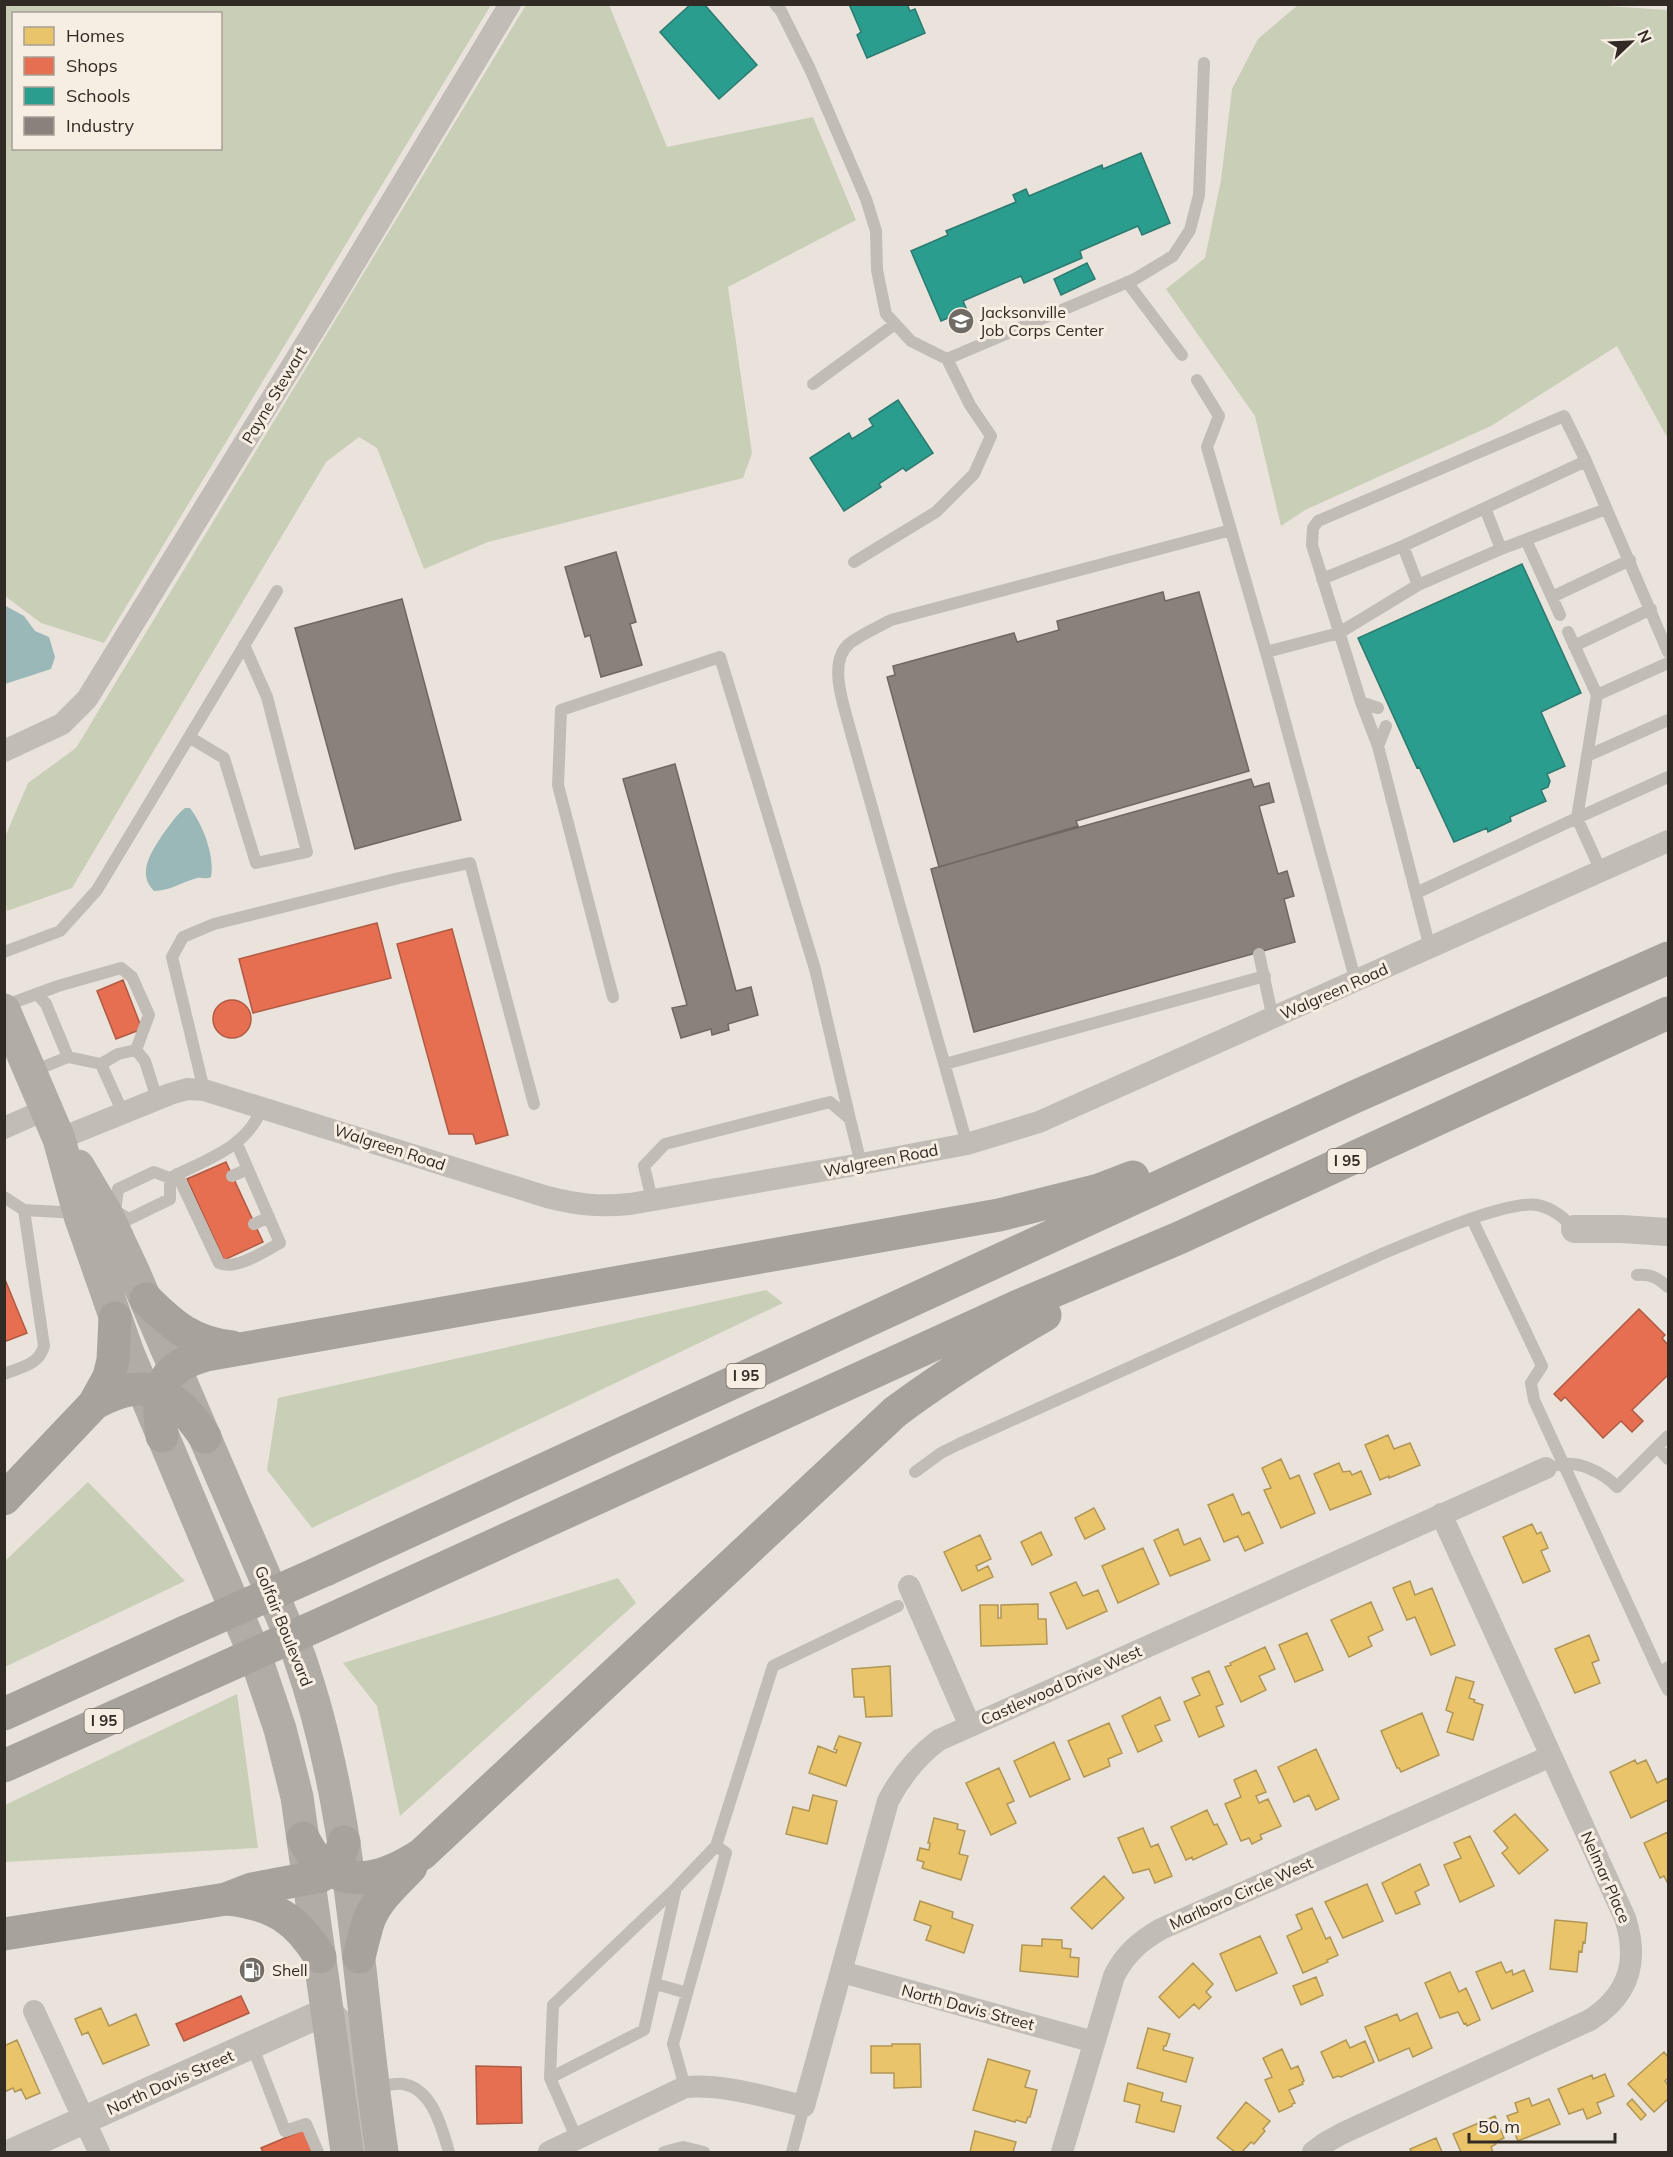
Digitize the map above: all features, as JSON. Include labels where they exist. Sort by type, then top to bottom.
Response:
[{"type":"highway","name":"I 95","points":[[4,1714],[325,1570],[1352,1098],[1668,958]]},
{"type":"highway","name":"I 95","points":[[4,1766],[1016,1307],[1179,1238],[1668,1013]]},
{"type":"highway","points":[[94,1404],[125,1390],[159,1383],[191,1359],[240,1348],[999,1215],[1098,1190],[1352,1098]]},
{"type":"highway","points":[[359,1957],[369,1919],[380,1901],[422,1854],[896,1412],[941,1377],[977,1354],[1179,1238]]},
{"type":"highway","points":[[146,1299],[169,1322],[194,1338],[216,1345],[240,1348]]},
{"type":"highway","points":[[4,1499],[94,1404],[109,1377],[113,1360],[115,1318]]},
{"type":"highway","points":[[159,1383],[162,1436]]},
{"type":"highway","points":[[303,1839],[314,1857],[333,1867],[378,1877],[401,1868],[422,1854]]},
{"type":"highway","points":[[4,1934],[226,1899],[252,1889],[333,1867]]},
{"type":"highway","points":[[226,1899],[250,1902],[285,1916],[309,1939],[320,1957]]},
{"type":"main road","name":"Golfair Boulevard","points":[[4,1010],[59,1139],[95,1209],[146,1299],[159,1383]]},
{"type":"main road","name":"Golfair Boulevard","points":[[95,1209],[115,1318],[159,1383],[205,1437],[299,1656],[310,1689],[327,1753],[333,1867],[320,1957],[347,2152]]},
{"type":"main road","points":[[162,1436],[269,1695],[297,1797],[303,1839]]},
{"type":"main road","name":"Golfair Boulevard","points":[[333,1867],[359,1957],[382,2152]]},
{"type":"street","name":"Payne Stewart","points":[[4,751],[62,724],[87,699],[210,501],[510,4]]},
{"type":"street","name":"Walgreen Road","points":[[59,1139],[187,1089],[204,1090],[262,1107],[557,1200],[602,1207],[861,1164],[967,1144],[1039,1122],[1668,841]]},
{"type":"street","points":[[4,1128],[47,1109]]},
{"type":"street","points":[[1575,1229],[1668,1232]]},
{"type":"street","name":"Castlewood Drive West","points":[[804,2106],[888,1801],[900,1780],[923,1752],[939,1740],[1441,1514],[1554,1466]]},
{"type":"street","name":"Nelmar Place","points":[[1313,2152],[1324,2143],[1344,2133],[1590,2020],[1610,2005],[1620,1992],[1630,1971],[1632,1954],[1625,1917],[1441,1514]]},
{"type":"street","points":[[903,1596],[970,1726]]},
{"type":"street","name":"Marlboro Circle West","points":[[1062,2152],[1114,1976],[1133,1948],[1148,1936],[1281,1874],[1551,1756]]},
{"type":"street","name":"North Davis Street","points":[[842,1972],[1094,2042]]},
{"type":"street","points":[[34,2011],[99,2152]]},
{"type":"street","points":[[327,2011],[345,2028],[351,2055],[364,2152]]},
{"type":"street","name":"North Davis Street","points":[[13,2152],[327,2011]]},
{"type":"street","points":[[549,2152],[686,2087],[706,2086],[725,2089],[804,2106]]},
{"type":"lane","points":[[775,4],[781,11],[810,69],[866,200],[876,231],[877,270],[886,314],[911,341],[947,359],[970,405],[991,436],[974,474],[936,512],[854,562]]},
{"type":"lane","points":[[947,359],[1127,282],[1173,256],[1190,230],[1199,195],[1204,63]]},
{"type":"lane","points":[[1127,282],[1182,355]]},
{"type":"lane","points":[[813,384],[895,324]]},
{"type":"lane","points":[[1197,380],[1219,416],[1207,447],[1266,652],[1356,982]]},
{"type":"lane","points":[[1430,948],[1378,746],[1361,702],[1312,545],[1313,528],[1318,520],[1564,416],[1630,560],[1668,652]]},
{"type":"lane","points":[[1322,579],[1403,546],[1586,461]]},
{"type":"lane","points":[[1485,508],[1502,549]]},
{"type":"lane","points":[[1266,652],[1339,633],[1418,585],[1502,549],[1606,509]]},
{"type":"lane","points":[[967,1144],[851,733],[837,671],[840,656],[849,644],[891,620],[1231,530]]},
{"type":"lane","points":[[1526,540],[1560,615]]},
{"type":"lane","points":[[1403,546],[1418,585]]},
{"type":"lane","points":[[1552,597],[1630,560]]},
{"type":"lane","points":[[4,952],[60,932],[97,890],[277,591]]},
{"type":"lane","points":[[1574,646],[1651,609]]},
{"type":"lane","points":[[1568,632],[1597,695],[1577,818],[1601,871]]},
{"type":"lane","points":[[189,737],[224,758],[256,862],[307,852],[267,697],[244,645]]},
{"type":"lane","points":[[613,998],[558,785],[561,710],[720,657],[815,969],[861,1164]]},
{"type":"lane","points":[[1597,695],[1668,663]]},
{"type":"lane","points":[[1361,702],[1378,708]]},
{"type":"lane","points":[[1587,756],[1668,720]]},
{"type":"lane","points":[[1378,746],[1386,726]]},
{"type":"lane","points":[[1416,893],[1668,777]]},
{"type":"lane","points":[[204,1090],[172,957],[183,937],[214,924],[399,878],[470,863],[534,1104]]},
{"type":"lane","points":[[1258,954],[1265,976],[1273,1019]]},
{"type":"lane","points":[[4,1006],[58,986],[121,968],[132,977],[149,1015],[136,1050]]},
{"type":"lane","points":[[945,1064],[1265,976]]},
{"type":"lane","points":[[38,995],[46,1004],[68,1057]]},
{"type":"lane","points":[[31,1072],[68,1057],[101,1064],[118,1054],[136,1050]]},
{"type":"lane","points":[[136,1050],[146,1061],[157,1099]]},
{"type":"lane","points":[[101,1064],[123,1113]]},
{"type":"lane","points":[[652,1200],[645,1166],[665,1144],[830,1102],[850,1119]]},
{"type":"lane","points":[[174,1176],[237,1144],[257,1120],[262,1107]]},
{"type":"lane","points":[[95,1209],[118,1189],[154,1172],[174,1176],[190,1194],[213,1242],[219,1263],[225,1266],[236,1265],[280,1243],[237,1144]]},
{"type":"lane","points":[[232,1176],[248,1169]]},
{"type":"lane","points":[[4,1197],[24,1210],[95,1209],[129,1219],[170,1199],[174,1176]]},
{"type":"lane","points":[[915,1472],[941,1453],[981,1434],[1384,1253],[1472,1219],[1521,1205],[1537,1205],[1563,1217],[1575,1229]]},
{"type":"lane","points":[[4,1374],[37,1360],[42,1355],[44,1346],[24,1210]]},
{"type":"lane","points":[[254,1224],[269,1217]]},
{"type":"lane","points":[[1472,1219],[1542,1366],[1531,1383],[1554,1466],[1664,1670],[1668,1690]]},
{"type":"lane","points":[[1637,1275],[1648,1274],[1660,1279],[1668,1287]]},
{"type":"lane","points":[[1554,1466],[1583,1466],[1609,1479],[1617,1487],[1668,1436]]},
{"type":"lane","points":[[1657,1447],[1668,1459]]},
{"type":"lane","points":[[577,2139],[550,2078],[553,2005],[676,1888],[716,1846],[772,1666],[903,1596]]},
{"type":"lane","points":[[686,2087],[674,2044],[726,1853],[716,1846]]},
{"type":"lane","points":[[550,2078],[644,2030],[676,1888]]},
{"type":"lane","points":[[656,1984],[687,1994]]},
{"type":"lane","points":[[252,2044],[285,2131],[306,2124],[318,2152]]},
{"type":"lane","points":[[374,2087],[403,2084],[419,2091],[432,2106],[449,2152]]},
{"type":"lane","points":[[792,2152],[804,2106]]},
{"type":"lane","points":[[664,2152],[683,2147],[704,2152]]},
{"type":"green space","points":[[5,4],[491,5],[104,643],[41,623],[5,596]]},
{"type":"green space","points":[[526,5],[609,5],[667,147],[813,117],[856,220],[728,287],[752,453],[743,478],[488,542],[424,569],[377,448],[359,437],[326,462],[72,888],[7,911],[4,896],[5,837],[28,783],[76,748]]},
{"type":"green space","points":[[1298,5],[1590,5],[1668,10],[1668,439],[1617,346],[1491,426],[1305,510],[1281,526],[1255,416],[1166,289],[1205,258],[1221,180],[1232,89],[1258,39]]},
{"type":"green space","points":[[766,1290],[783,1303],[312,1528],[267,1470],[278,1398]]},
{"type":"green space","points":[[88,1482],[185,1581],[5,1667],[5,1561]]},
{"type":"green space","points":[[618,1578],[636,1603],[400,1816],[377,1706],[343,1663]]},
{"type":"green space","points":[[237,1694],[258,1848],[5,1862],[5,1805]]},
{"type":"water","points":[[4,605],[24,616],[35,631],[49,637],[55,657],[51,669],[5,684]]},
{"type":"water","points":[[185,808],[190,808],[199,823],[210,850],[211,877],[197,878],[171,888],[154,891],[146,877],[148,862],[163,834]]},
{"type":"building: Homes","points":[[1388,1435],[1394,1449],[1410,1443],[1420,1465],[1380,1480],[1365,1445]]},
{"type":"building: Homes","points":[[1281,1459],[1290,1479],[1299,1475],[1315,1513],[1281,1528],[1264,1490],[1271,1488],[1262,1468]]},
{"type":"building: Homes","points":[[1339,1463],[1343,1472],[1350,1471],[1352,1475],[1361,1471],[1371,1494],[1330,1510],[1314,1474]]},
{"type":"building: Homes","points":[[1233,1494],[1242,1515],[1249,1512],[1263,1543],[1245,1551],[1238,1536],[1224,1542],[1208,1505]]},
{"type":"building: Homes","points":[[1094,1508],[1105,1529],[1085,1539],[1075,1518]]},
{"type":"building: Homes","points":[[1532,1524],[1537,1534],[1541,1532],[1548,1548],[1541,1551],[1550,1571],[1523,1583],[1503,1537]]},
{"type":"building: Homes","points":[[1178,1529],[1184,1545],[1200,1538],[1210,1560],[1170,1576],[1154,1540]]},
{"type":"building: Homes","points":[[1041,1532],[1052,1555],[1032,1565],[1021,1542]]},
{"type":"building: Homes","points":[[980,1535],[991,1559],[976,1566],[978,1571],[988,1566],[993,1577],[962,1591],[944,1552]]},
{"type":"building: Homes","points":[[1143,1548],[1159,1584],[1118,1603],[1102,1566]]},
{"type":"building: Homes","points":[[1410,1581],[1415,1595],[1432,1588],[1455,1645],[1431,1655],[1415,1617],[1407,1620],[1393,1588]]},
{"type":"building: Homes","points":[[1076,1582],[1083,1596],[1098,1590],[1107,1611],[1067,1629],[1050,1593]]},
{"type":"building: Homes","points":[[1371,1602],[1383,1630],[1368,1637],[1372,1646],[1349,1657],[1331,1620]]},
{"type":"building: Homes","points":[[1038,1604],[1038,1619],[1046,1619],[1047,1644],[981,1646],[980,1605],[998,1605],[998,1618],[1001,1618],[1001,1605]]},
{"type":"building: Homes","points":[[1307,1633],[1323,1670],[1295,1682],[1279,1645]]},
{"type":"building: Homes","points":[[1589,1635],[1599,1660],[1592,1663],[1600,1683],[1575,1693],[1555,1649]]},
{"type":"building: Homes","points":[[1265,1647],[1275,1669],[1259,1676],[1266,1690],[1241,1702],[1225,1667]]},
{"type":"building: Homes","points":[[890,1666],[892,1716],[866,1717],[864,1697],[854,1697],[852,1669]]},
{"type":"building: Homes","points":[[1209,1671],[1223,1704],[1216,1707],[1224,1726],[1199,1737],[1184,1702],[1200,1695],[1192,1678]]},
{"type":"building: Homes","points":[[1456,1677],[1474,1682],[1469,1698],[1483,1705],[1473,1740],[1447,1732],[1453,1713],[1446,1710]]},
{"type":"building: Homes","points":[[1160,1697],[1170,1720],[1155,1726],[1162,1741],[1138,1752],[1122,1716]]},
{"type":"building: Homes","points":[[1422,1713],[1439,1755],[1401,1772],[1397,1768],[1381,1731]]},
{"type":"building: Homes","points":[[1109,1723],[1122,1753],[1108,1759],[1110,1766],[1084,1777],[1068,1741]]},
{"type":"building: Homes","points":[[839,1736],[861,1743],[846,1786],[809,1773],[818,1746],[836,1753],[837,1750],[834,1749]]},
{"type":"building: Homes","points":[[1054,1742],[1070,1779],[1030,1797],[1014,1761]]},
{"type":"building: Homes","points":[[1316,1749],[1339,1799],[1316,1810],[1309,1795],[1294,1802],[1278,1767]]},
{"type":"building: Homes","points":[[1635,1760],[1637,1764],[1646,1760],[1657,1783],[1667,1778],[1668,1800],[1631,1818],[1610,1772]]},
{"type":"building: Homes","points":[[999,1768],[1014,1801],[1007,1804],[1016,1823],[991,1835],[966,1783]]},
{"type":"building: Homes","points":[[1256,1770],[1266,1792],[1256,1796],[1259,1803],[1268,1799],[1281,1826],[1260,1835],[1262,1839],[1252,1844],[1249,1838],[1241,1841],[1225,1804],[1241,1797],[1234,1780]]},
{"type":"building: Homes","points":[[813,1795],[837,1801],[827,1844],[786,1834],[793,1807],[809,1811]]},
{"type":"building: Homes","points":[[1207,1810],[1227,1844],[1193,1860],[1192,1857],[1186,1860],[1171,1827]]},
{"type":"building: Homes","points":[[1515,1814],[1548,1850],[1519,1874],[1502,1853],[1508,1848],[1494,1831]]},
{"type":"building: Homes","points":[[934,1818],[958,1824],[957,1829],[965,1831],[959,1854],[968,1856],[961,1880],[922,1868],[924,1862],[917,1860],[920,1848],[929,1850],[930,1843],[928,1843]]},
{"type":"building: Homes","points":[[1143,1828],[1151,1847],[1158,1844],[1172,1876],[1155,1883],[1149,1869],[1133,1873],[1118,1838]]},
{"type":"building: Homes","points":[[1668,1832],[1668,1884],[1664,1876],[1660,1878],[1644,1843]]},
{"type":"building: Homes","points":[[1470,1836],[1494,1886],[1460,1902],[1444,1865],[1461,1858],[1454,1843]]},
{"type":"building: Homes","points":[[1420,1864],[1429,1885],[1415,1892],[1420,1904],[1396,1914],[1382,1883]]},
{"type":"building: Homes","points":[[1104,1876],[1124,1898],[1092,1929],[1071,1908]]},
{"type":"building: Homes","points":[[1367,1884],[1383,1921],[1343,1938],[1325,1902]]},
{"type":"building: Homes","points":[[920,1901],[953,1912],[952,1918],[973,1925],[964,1953],[926,1940],[931,1926],[914,1920]]},
{"type":"building: Homes","points":[[1312,1908],[1326,1939],[1330,1937],[1338,1955],[1303,1973],[1287,1936],[1302,1929],[1296,1915]]},
{"type":"building: Homes","points":[[1555,1920],[1587,1923],[1585,1943],[1583,1942],[1582,1952],[1579,1951],[1577,1972],[1550,1969]]},
{"type":"building: Homes","points":[[1260,1936],[1277,1973],[1236,1991],[1220,1954]]},
{"type":"building: Homes","points":[[1042,1939],[1062,1940],[1062,1948],[1071,1949],[1070,1957],[1079,1958],[1078,1977],[1020,1971],[1022,1945],[1042,1946]]},
{"type":"building: Homes","points":[[1501,1962],[1506,1973],[1512,1970],[1513,1975],[1524,1970],[1533,1991],[1492,2009],[1476,1972]]},
{"type":"building: Homes","points":[[1193,1963],[1213,1984],[1206,1992],[1211,1997],[1199,2009],[1194,2004],[1179,2018],[1159,1997]]},
{"type":"building: Homes","points":[[1450,1972],[1459,1992],[1466,1988],[1480,2020],[1467,2026],[1458,2012],[1440,2018],[1425,1983]]},
{"type":"building: Homes","points":[[1316,1977],[1323,1995],[1301,2005],[1293,1986]]},
{"type":"building: Homes","points":[[101,2008],[109,2026],[136,2014],[149,2045],[103,2064],[88,2032],[82,2035],[75,2019]]},
{"type":"building: Homes","points":[[1417,2013],[1432,2048],[1413,2057],[1409,2048],[1379,2061],[1365,2027],[1397,2014],[1400,2021]]},
{"type":"building: Homes","points":[[1148,2028],[1170,2034],[1163,2050],[1193,2058],[1186,2082],[1137,2068]]},
{"type":"building: Homes","points":[[17,2040],[40,2093],[26,2099],[21,2089],[15,2092],[13,2088],[4,2092],[4,2046]]},
{"type":"building: Homes","points":[[1346,2040],[1350,2048],[1365,2041],[1374,2062],[1341,2077],[1333,2078],[1321,2052]]},
{"type":"building: Homes","points":[[892,2044],[920,2044],[921,2087],[894,2088],[894,2073],[871,2073],[871,2046],[892,2046]]},
{"type":"building: Homes","points":[[1282,2049],[1291,2069],[1298,2066],[1304,2081],[1303,2084],[1289,2090],[1295,2103],[1279,2112],[1265,2080],[1272,2077],[1263,2058]]},
{"type":"building: Homes","points":[[1664,2052],[1668,2057],[1668,2078],[1665,2081],[1668,2085],[1668,2099],[1654,2112],[1628,2084]]},
{"type":"building: Homes","points":[[988,2059],[1030,2071],[1025,2087],[1037,2090],[1030,2117],[1026,2123],[973,2110]]},
{"type":"building: Homes","points":[[1605,2074],[1614,2096],[1597,2103],[1601,2113],[1587,2119],[1583,2109],[1569,2114],[1558,2089],[1592,2075],[1593,2079]]},
{"type":"building: Homes","points":[[1128,2083],[1163,2093],[1161,2101],[1181,2106],[1174,2132],[1136,2122],[1140,2105],[1124,2101]]},
{"type":"building: Homes","points":[[1529,2098],[1532,2106],[1549,2099],[1560,2124],[1518,2141],[1507,2116],[1518,2112],[1515,2103]]},
{"type":"building: Homes","points":[[1632,2099],[1646,2115],[1641,2120],[1627,2104]]},
{"type":"building: Homes","points":[[1246,2102],[1270,2121],[1254,2144],[1251,2142],[1242,2152],[1235,2152],[1217,2138]]},
{"type":"building: Homes","points":[[1495,2116],[1504,2138],[1495,2142],[1496,2144],[1491,2147],[1493,2152],[1461,2152],[1453,2134]]},
{"type":"building: Homes","points":[[975,2131],[1016,2142],[1013,2152],[970,2152]]},
{"type":"building: Homes","points":[[1436,2138],[1442,2152],[1412,2152],[1410,2149]]},
{"type":"building: Shops","points":[[377,923],[391,978],[253,1013],[239,959]]},
{"type":"building: Shops","points":[[452,929],[508,1135],[476,1144],[473,1134],[449,1134],[397,944]]},
{"type":"building: Shops","points":[[123,980],[142,1029],[116,1039],[97,991]]},
{"type":"building: Shops","points":[[232,1000],[245,1006],[251,1019],[245,1032],[232,1038],[219,1032],[213,1019],[219,1006]]},
{"type":"building: Shops","points":[[226,1162],[263,1242],[224,1260],[187,1179]]},
{"type":"building: Shops","points":[[4,1277],[27,1333],[4,1342]]},
{"type":"building: Shops","points":[[1639,1309],[1665,1335],[1662,1338],[1668,1345],[1668,1375],[1632,1410],[1643,1421],[1632,1432],[1621,1421],[1603,1438],[1565,1397],[1561,1401],[1554,1394]]},
{"type":"building: Shops","points":[[241,1996],[249,2013],[184,2041],[176,2024]]},
{"type":"building: Shops","points":[[476,2066],[521,2067],[522,2123],[477,2124]]},
{"type":"building: Shops","points":[[304,2130],[313,2152],[263,2152],[261,2148]]},
{"type":"building: Schools","points":[[691,4],[704,4],[757,65],[719,99],[660,32]]},
{"type":"building: Schools","points":[[849,4],[907,4],[910,11],[915,9],[925,33],[867,58],[857,35],[861,32]]},
{"type":"building: Schools","points":[[1141,153],[1170,223],[1142,235],[1138,226],[1080,251],[1082,258],[1024,283],[1021,276],[963,301],[967,310],[941,321],[911,251],[948,235],[946,231],[1016,202],[1013,195],[1026,189],[1029,196],[1102,165],[1103,169]]},
{"type":"building: Schools","points":[[1087,263],[1095,279],[1061,295],[1054,279]]},
{"type":"building: Schools","points":[[898,400],[933,453],[906,471],[903,468],[879,484],[881,487],[844,511],[810,458],[849,433],[852,439],[873,426],[869,419]]},
{"type":"building: Schools","points":[[1522,564],[1581,693],[1541,712],[1565,766],[1547,774],[1550,781],[1548,787],[1541,790],[1546,801],[1510,817],[1511,821],[1488,832],[1487,828],[1454,842],[1419,767],[1417,768],[1358,638]]},
{"type":"building: Industry","points":[[616,552],[636,622],[630,624],[642,665],[601,677],[590,635],[585,637],[565,567]]},
{"type":"building: Industry","points":[[1163,592],[1165,601],[1199,592],[1249,771],[1076,821],[1078,826],[939,867],[887,677],[895,675],[893,666],[1014,633],[1017,642],[1059,630],[1057,621]]},
{"type":"building: Industry","points":[[402,599],[461,820],[355,849],[295,628]]},
{"type":"building: Industry","points":[[675,764],[736,991],[751,987],[758,1015],[728,1024],[729,1030],[712,1035],[711,1029],[681,1038],[672,1008],[687,1005],[623,779]]},
{"type":"building: Industry","points":[[1251,779],[1254,787],[1269,783],[1274,802],[1259,806],[1278,874],[1287,871],[1294,896],[1284,899],[1295,942],[974,1032],[931,869]]},
{"type":"place","name":"Jacksonville Job Corps Center","points":[[961,321]]},
{"type":"place","name":"Shell","points":[[252,1970]]}]
